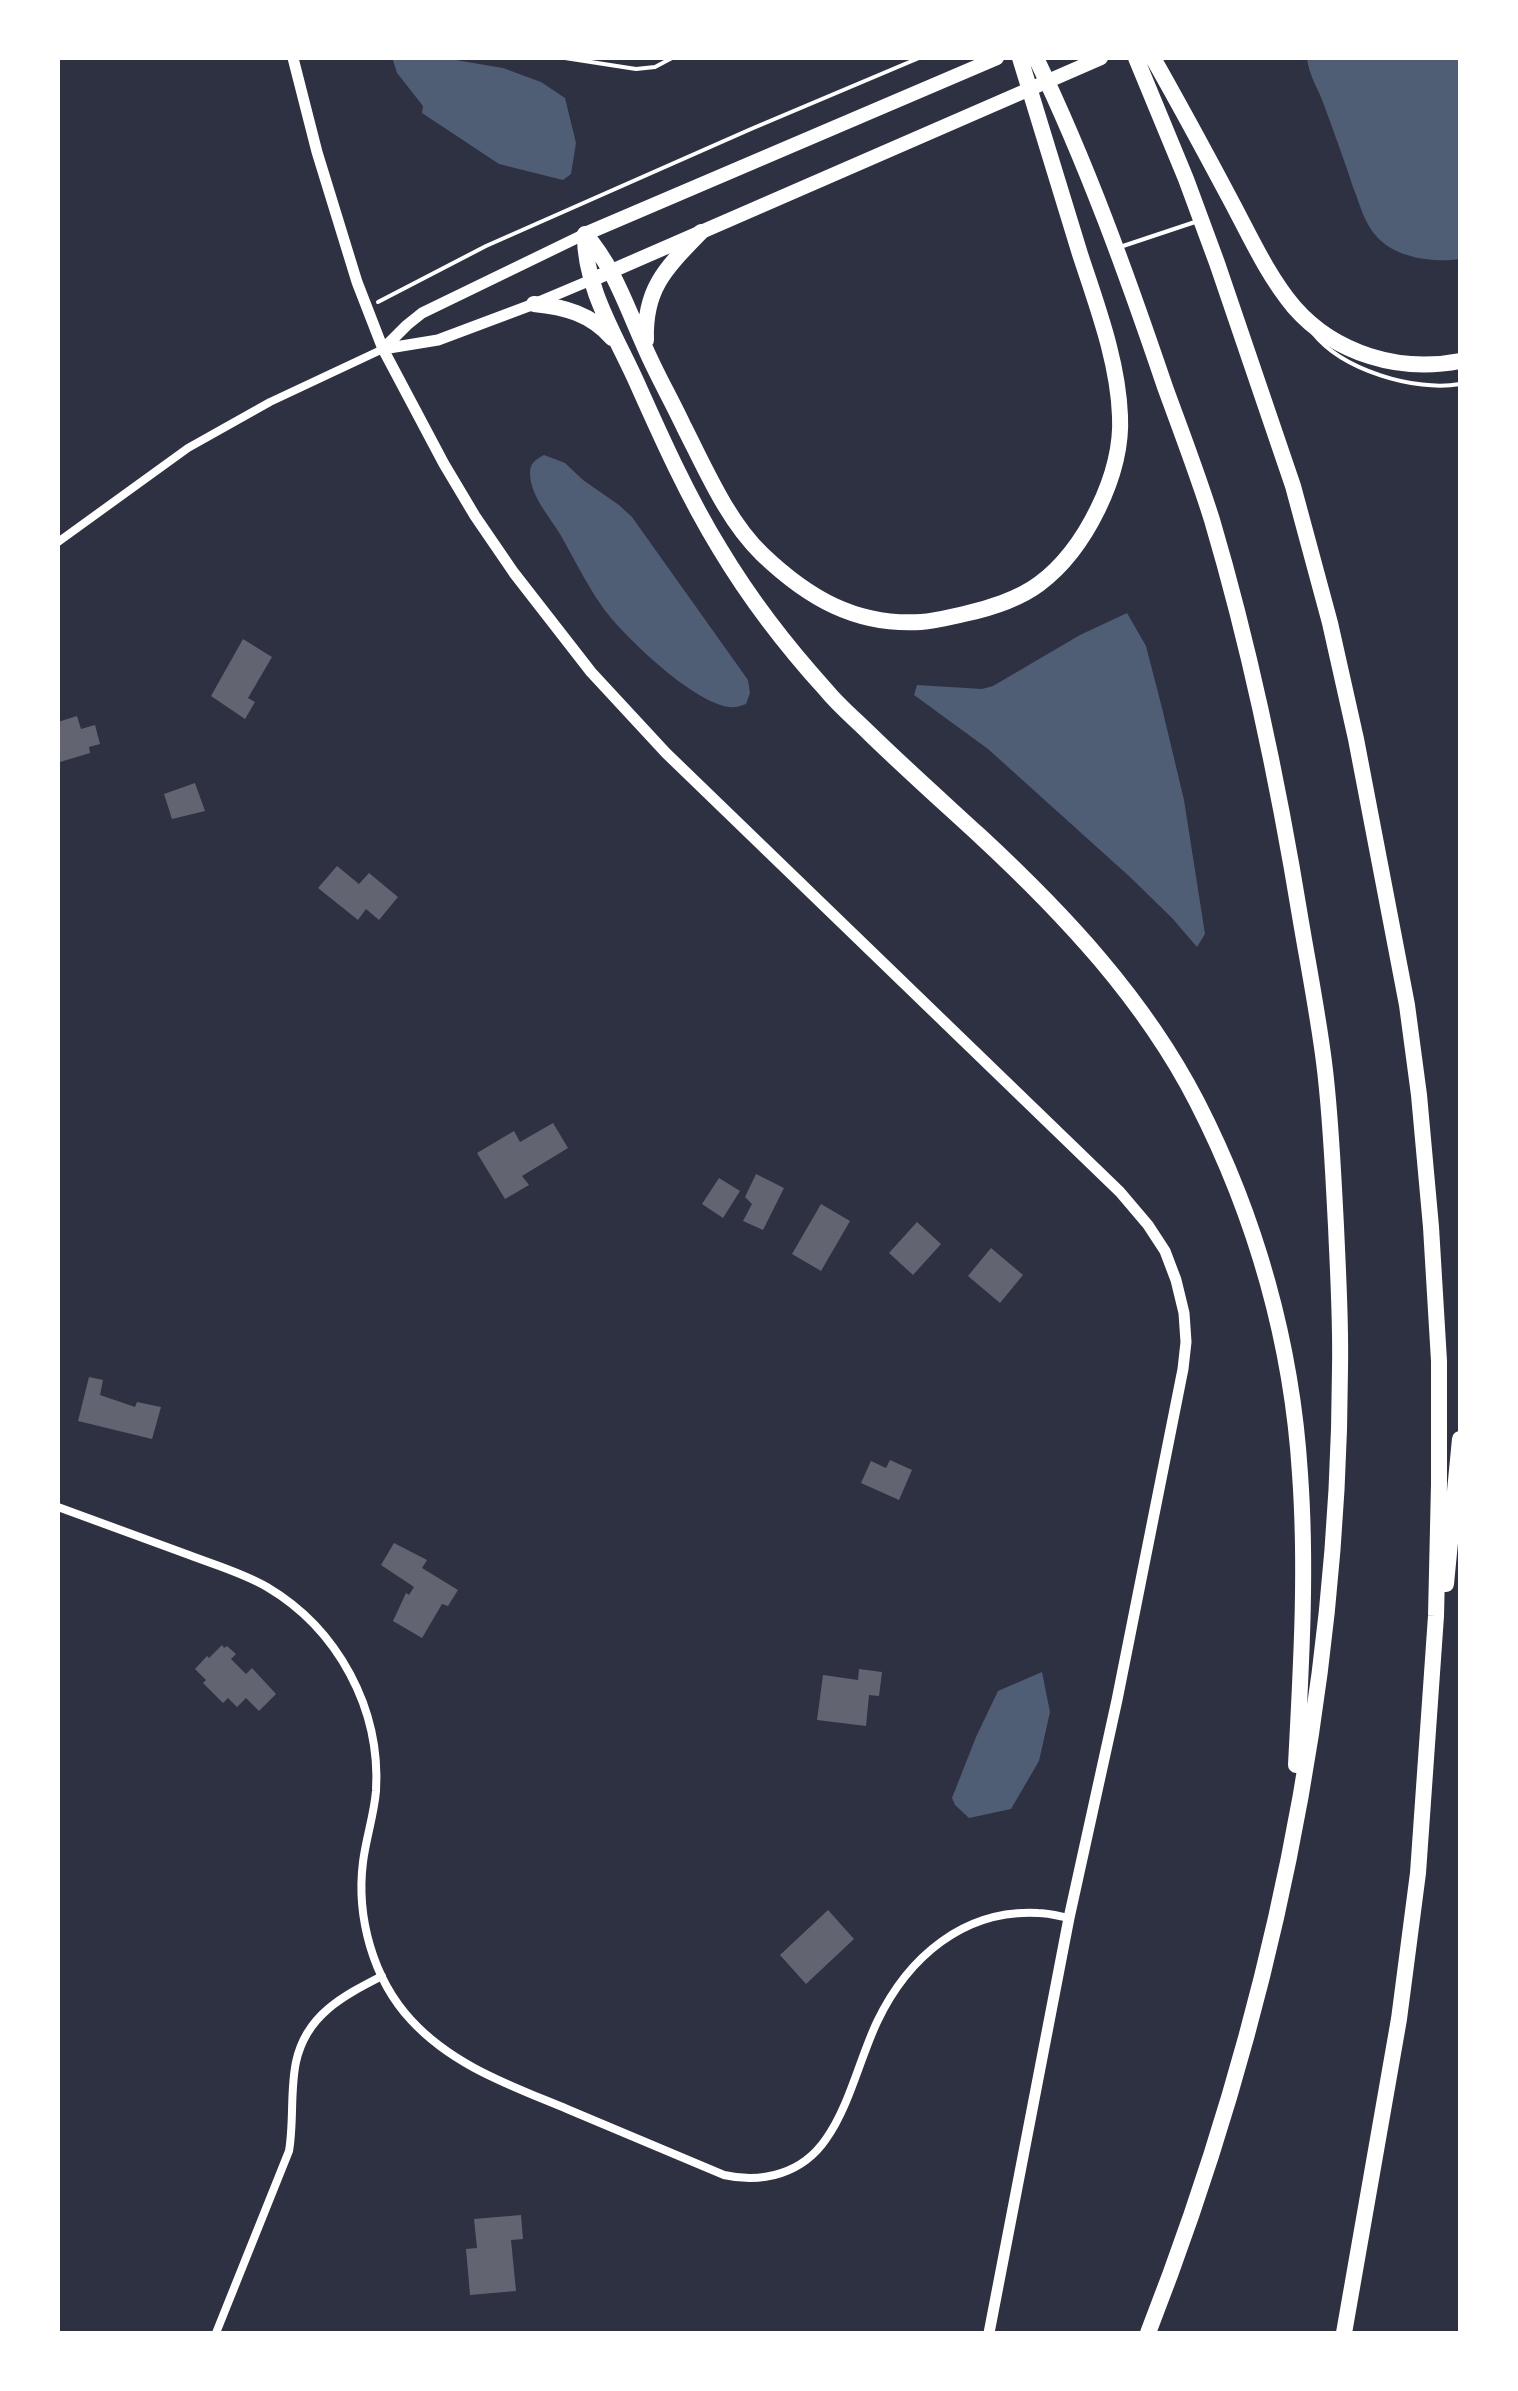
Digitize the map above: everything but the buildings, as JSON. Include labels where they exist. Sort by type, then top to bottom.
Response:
[{"type":"highway","points":[[585,234],[601,252],[611,271],[709,477],[734,519],[760,552],[825,603],[871,620],[922,622],[987,610],[1038,585],[1071,553],[1100,506],[1116,456],[1121,419],[1116,378],[1096,304],[1020,58]]},
{"type":"highway","points":[[1036,58],[1076,146],[1117,249],[1211,516],[1243,633],[1290,856],[1324,1063],[1332,1152],[1340,1365],[1338,1450],[1323,1642],[1312,1726],[1292,1843],[1267,1960],[1226,2113],[1148,2333]]},
{"type":"highway","points":[[1136,58],[1201,220],[1293,486],[1330,623],[1365,784],[1407,1005],[1419,1095],[1439,1361],[1438,1558],[1430,1721],[1418,1873],[1399,2019],[1344,2333]]},
{"type":"highway","points":[[1153,58],[1264,261],[1294,307],[1314,327],[1363,354],[1390,362],[1419,366],[1460,361]]},
{"type":"highway","points":[[646,350],[645,322],[651,295],[666,269],[701,232]]},
{"type":"highway","points":[[585,234],[585,255],[603,311],[719,549],[769,620],[828,693],[1053,907],[1111,972],[1159,1039],[1196,1099],[1225,1162],[1252,1229],[1271,1293],[1295,1417],[1304,1597],[1292,1843]]},
{"type":"highway","points":[[534,304],[555,306],[588,317],[602,326],[623,352]]},
{"type":"highway","points":[[1430,1721],[1450,1558],[1460,1439]]},
{"type":"main road","points":[[585,234],[997,58]]},
{"type":"main road","points":[[591,280],[1101,58]]},
{"type":"street","points":[[293,58],[317,152],[383,349],[444,464],[514,573],[591,672],[678,764],[1120,1192],[1165,1251],[1176,1280],[1184,1313],[1186,1342],[1183,1369],[1117,1700],[1069,1918],[989,2333]]},
{"type":"street","points":[[383,349],[422,313],[585,234]]},
{"type":"street","points":[[58,542],[188,448],[270,402],[383,349],[438,340],[591,280]]},
{"type":"street","points":[[58,1507],[266,1587],[286,1599],[317,1627],[335,1649],[361,1695],[375,1750],[375,1793],[363,1866],[362,1900],[368,1938],[382,1976],[411,2020],[453,2056],[484,2074],[724,2175],[768,2177],[787,2172],[817,2151],[828,2138],[890,1997],[909,1971],[933,1947],[965,1927],[989,1917],[1039,1913],[1069,1918]]},
{"type":"street","points":[[216,2333],[289,2151],[295,2064],[300,2050],[329,2007],[343,1996],[382,1976]]},
{"type":"lane","points":[[565,58],[636,69],[655,67],[672,58]]},
{"type":"lane","points":[[1117,249],[1201,220]]},
{"type":"lane","points":[[1294,307],[1316,337],[1366,370],[1415,384],[1460,384]]},
{"type":"path","points":[[367,307],[486,246],[919,58]]},
{"type":"water","points":[[394,58],[444,58],[503,68],[541,82],[565,98],[576,143],[571,174],[563,180],[499,164],[422,113],[423,106],[397,73]]},
{"type":"water","points":[[1307,58],[1460,58],[1460,259],[1428,259],[1405,254],[1386,245],[1373,232],[1360,207]]},
{"type":"water","points":[[544,455],[565,463],[632,517],[748,680],[750,693],[746,704],[729,707],[699,695],[649,657],[611,618],[590,588],[533,489],[531,467]]},
{"type":"water","points":[[1127,613],[1146,646],[1184,800],[1205,934],[1197,947],[1130,877],[988,749],[914,695],[917,685],[982,689],[993,686],[1080,635]]},
{"type":"water","points":[[1042,1672],[1050,1712],[1039,1761],[1011,1809],[969,1818],[952,1798],[998,1691]]}]
